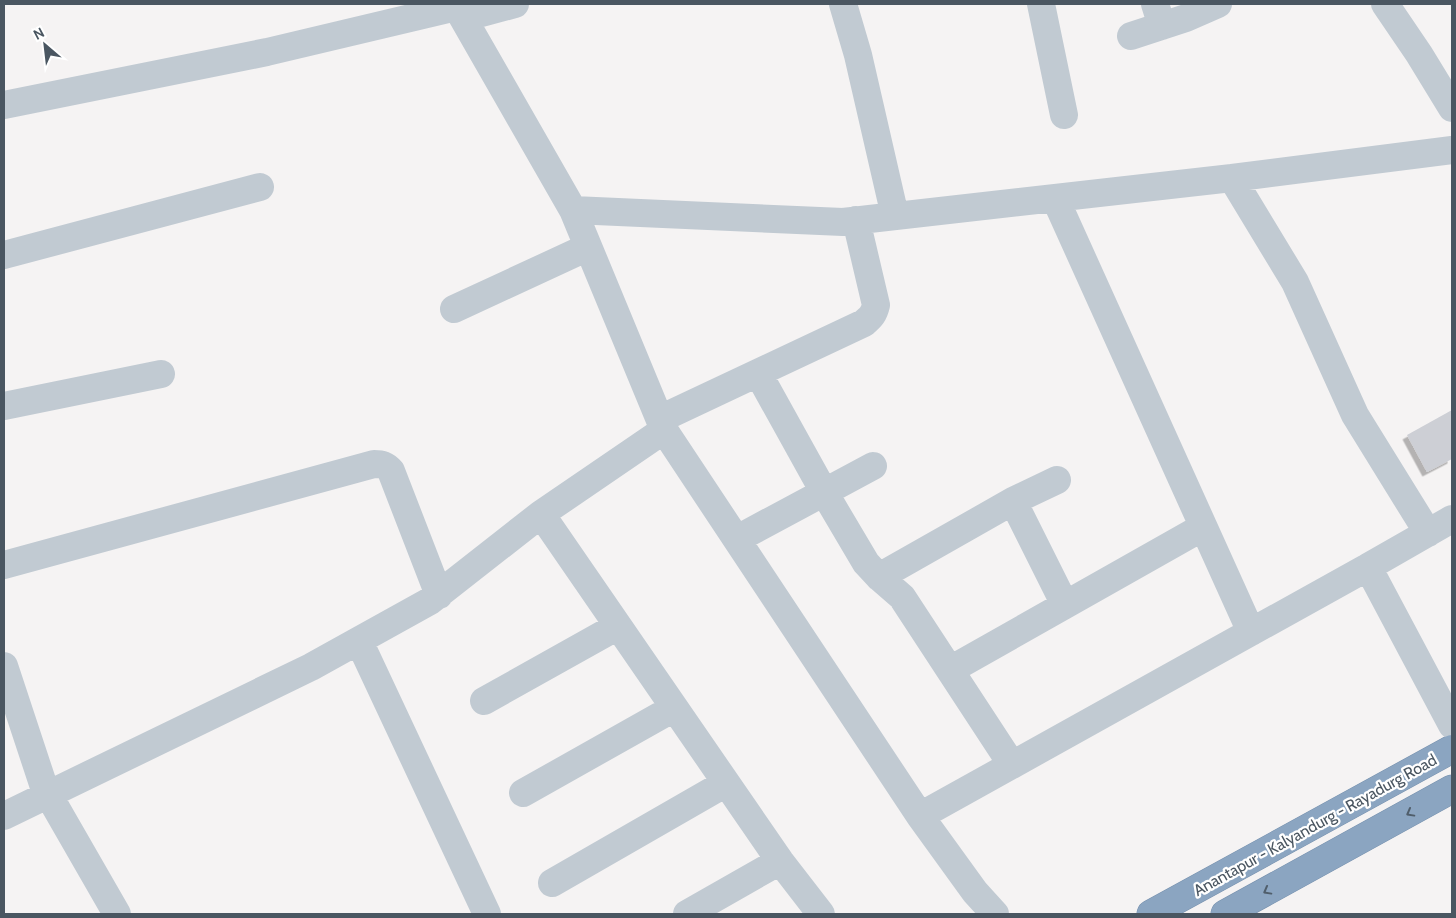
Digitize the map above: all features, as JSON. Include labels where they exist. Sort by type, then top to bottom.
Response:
[{"type":"highway","name":"Anantapur - Kalyandurg - Rayadurg Road","points":[[1151,914],[1452,749]]},
{"type":"highway","points":[[1229,913],[1452,789]]},
{"type":"street","points":[[4,105],[266,52],[458,10],[515,4]]},
{"type":"street","points":[[843,4],[858,55],[894,216]]},
{"type":"street","points":[[1041,4],[1064,115]]},
{"type":"street","points":[[1131,36],[1158,15],[1186,18],[1218,4]]},
{"type":"street","points":[[1385,4],[1419,54],[1452,108]]},
{"type":"street","points":[[458,10],[573,210],[662,424],[920,816],[975,892],[996,914]]},
{"type":"street","points":[[573,210],[843,222],[1232,178],[1452,150]]},
{"type":"street","points":[[1232,178],[1295,282],[1355,415],[1428,533]]},
{"type":"street","points":[[4,255],[260,187]]},
{"type":"street","points":[[1055,198],[1250,632]]},
{"type":"street","points":[[4,816],[311,667],[430,601],[541,514],[662,424],[758,373],[864,323],[874,313],[876,305],[856,220]]},
{"type":"street","points":[[454,309],[588,247]]},
{"type":"street","points":[[758,373],[866,563],[902,597],[1012,765]]},
{"type":"street","points":[[4,406],[161,374]]},
{"type":"street","points":[[4,566],[374,464],[382,464],[391,471],[439,595]]},
{"type":"street","points":[[737,539],[873,466]]},
{"type":"street","points":[[879,577],[1013,501],[1057,480]]},
{"type":"street","points":[[1013,501],[1065,605]]},
{"type":"street","points":[[541,514],[726,784],[780,861],[821,914]]},
{"type":"street","points":[[920,816],[1452,519]]},
{"type":"street","points":[[950,670],[1203,527]]},
{"type":"street","points":[[1368,567],[1452,724]]},
{"type":"street","points":[[484,701],[618,626]]},
{"type":"street","points":[[359,641],[487,914]]},
{"type":"street","points":[[4,666],[11,708],[44,788],[117,914]]},
{"type":"street","points":[[523,794],[674,708]]},
{"type":"street","points":[[552,883],[726,784]]},
{"type":"street","points":[[687,914],[780,861]]},
{"type":"building","points":[[1452,410],[1452,459],[1427,472],[1407,435]]}]
